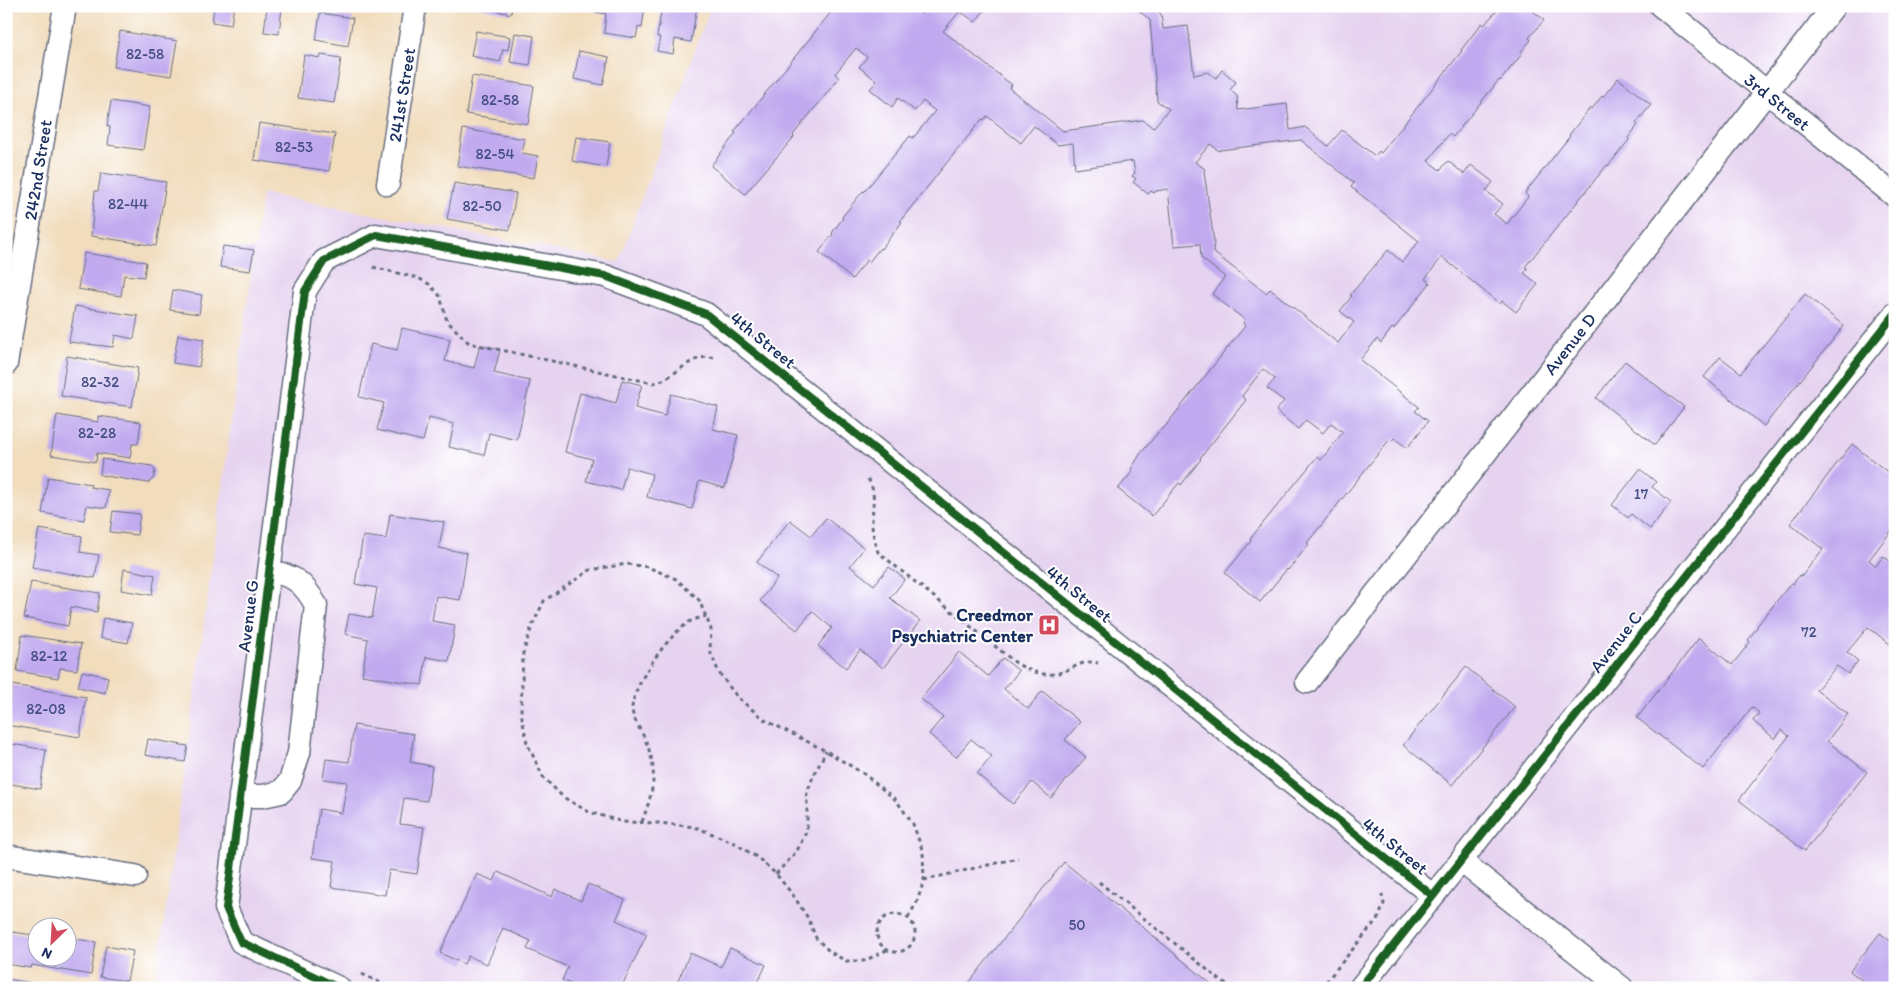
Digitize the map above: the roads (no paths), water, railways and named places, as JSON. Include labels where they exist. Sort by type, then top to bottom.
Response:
[{"type":"street","name":"242nd Street","points":[[6,364],[64,6]]},
{"type":"street","name":"241st Street","points":[[388,184],[415,6]]},
{"type":"street","name":"3rd Street","points":[[1660,6],[1895,196]]},
{"type":"street","name":"Avenue D","points":[[1307,682],[1834,6]]},
{"type":"street","name":"4th Street","points":[[305,290],[324,260],[376,235],[605,276],[706,314],[1433,896]]},
{"type":"street","name":"Avenue G","points":[[305,290],[226,908],[242,942],[338,988]]},
{"type":"street","name":"Avenue C","points":[[1360,988],[1895,314]]},
{"type":"street","points":[[240,796],[263,796],[281,792],[290,781],[299,753],[316,605],[298,580],[286,574],[269,571]]},
{"type":"street","points":[[6,856],[135,876]]},
{"type":"street","points":[[1462,861],[1622,988]]},
{"type":"place","name":"Creedmor Psychiatric Center","points":[[1049,625]]}]
